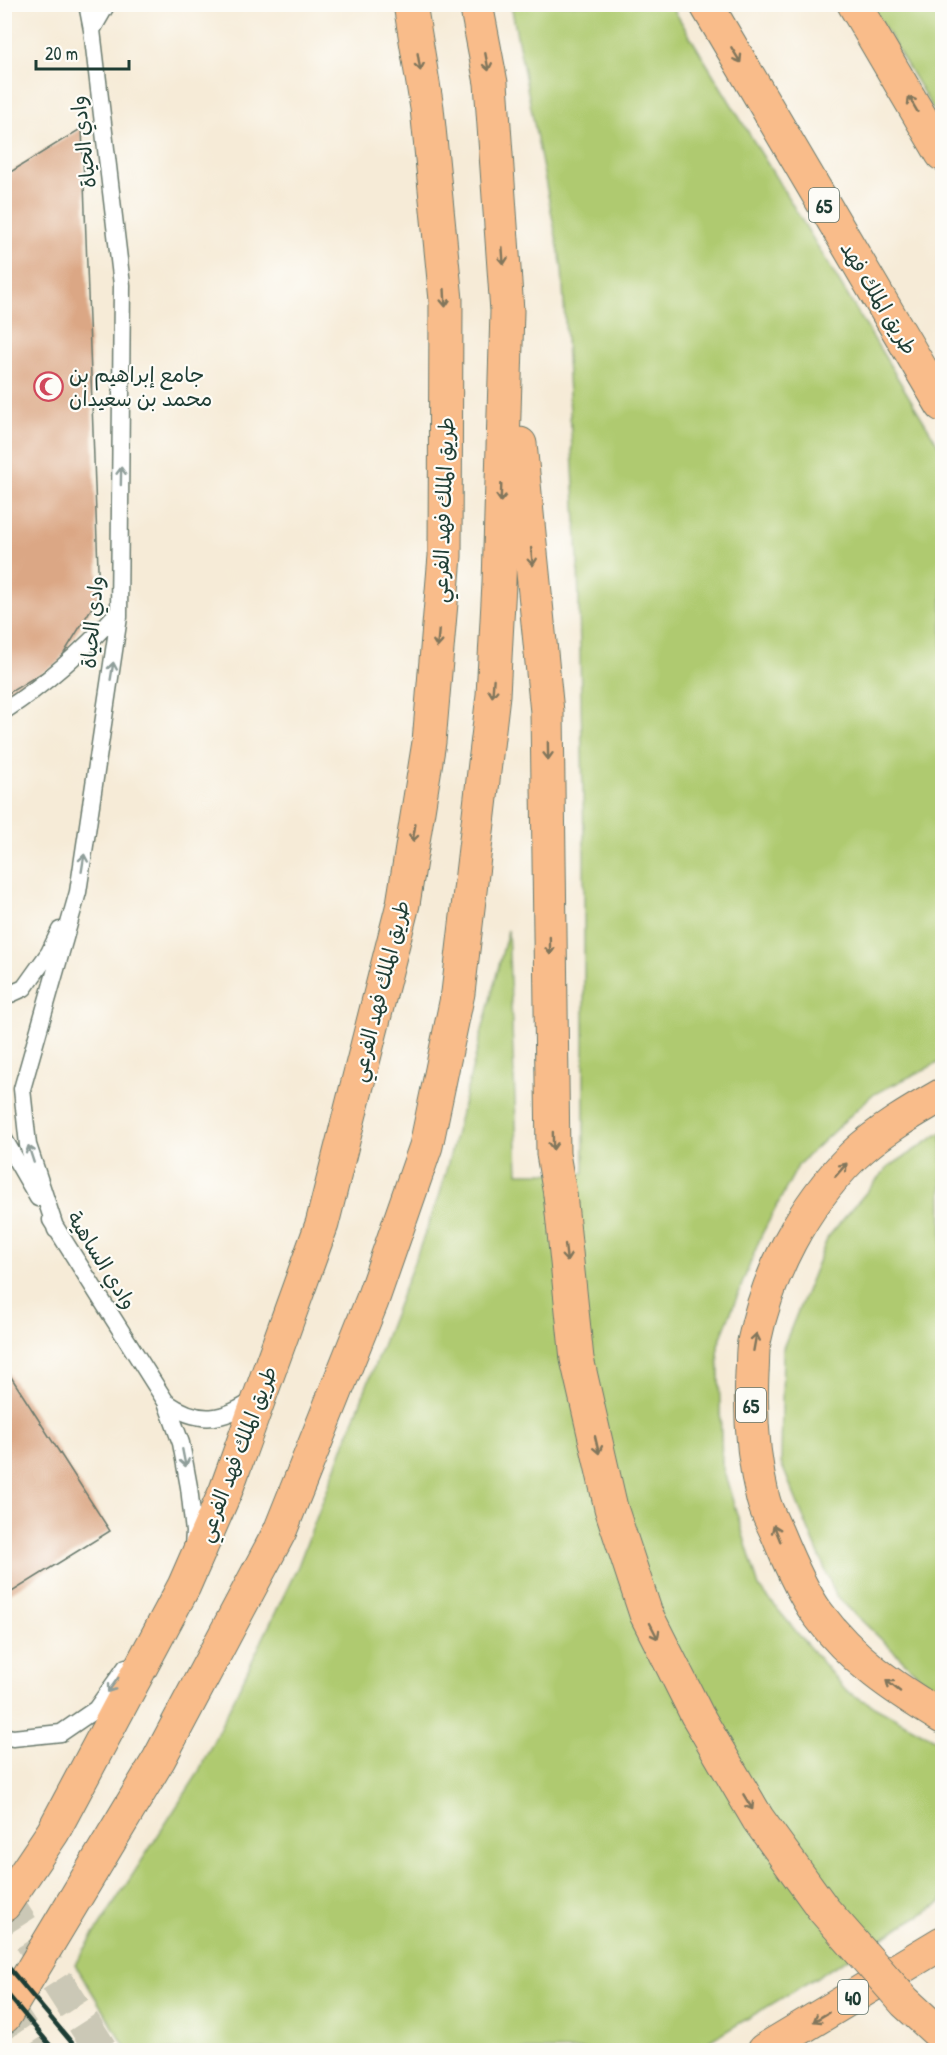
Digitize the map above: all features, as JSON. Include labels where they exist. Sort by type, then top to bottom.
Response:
[{"type":"main road","name":"طريق الملك فهد الفرعي","points":[[4,1905],[53,1832],[188,1576],[226,1490],[322,1224],[403,904],[429,742],[445,556],[446,300],[427,108],[410,4]]},
{"type":"main road","points":[[476,4],[491,82],[507,311],[547,712],[553,1154],[560,1194],[577,1359],[611,1508],[646,1614],[696,1715],[758,1819],[824,1910],[905,2002],[942,2036]]},
{"type":"main road","name":"طريق الملك فهد","points":[[706,4],[942,405]]},
{"type":"main road","points":[[854,4],[942,154]]},
{"type":"main road","points":[[4,2017],[159,1759],[280,1532],[372,1301],[426,1146],[458,993],[493,695],[507,311]]},
{"type":"main road","name":"65","points":[[942,1095],[907,1114],[854,1155],[822,1193],[787,1246],[768,1294],[754,1343],[751,1401],[755,1457],[764,1501],[787,1558],[817,1613],[856,1657],[899,1691],[942,1717]]},
{"type":"main road","name":"40","points":[[764,2050],[942,1943]]},
{"type":"lane","name":"وادي الحياة","points":[[56,1230],[28,1145],[22,1089],[78,892],[119,611],[122,285],[87,4]]},
{"type":"lane","points":[[92,30],[107,4]]},
{"type":"lane","points":[[4,711],[36,691],[63,668],[92,642],[119,611]]},
{"type":"lane","points":[[4,997],[24,988],[49,953],[78,892]]},
{"type":"lane","name":"وادي الساهية","points":[[4,1138],[56,1230],[166,1402],[181,1443],[189,1487],[194,1532],[188,1576]]},
{"type":"lane","points":[[166,1402],[180,1412],[205,1419],[236,1412],[261,1395]]},
{"type":"lane","points":[[4,1736],[13,1738],[61,1733],[96,1709],[188,1576]]},
{"type":"green space","points":[[511,5],[671,5],[942,451],[942,1061],[872,1095],[799,1164],[761,1236],[718,1345],[722,1465],[759,1587],[846,1691],[942,1743],[942,1902],[695,2050],[127,2050],[75,1964],[197,1775],[298,1566],[440,1194],[508,930],[518,1173],[584,1173],[584,841],[578,559],[562,267]]},
{"type":"green space","points":[[871,5],[942,5],[942,124]]},
{"type":"green space","points":[[942,1132],[942,1690],[930,1686],[836,1596],[781,1463],[783,1348],[828,1237],[887,1168]]},
{"type":"building","name":"جامع إبراهيم بن محمد بن سعيدان","points":[[82,128],[99,596],[58,663],[4,696],[4,176]]},
{"type":"building","points":[[4,1366],[110,1531],[7,1595],[4,1592]]},
{"type":"tunnel","points":[[4,1898],[101,2050]]},
{"type":"tunnel","points":[[4,2003],[35,2050]]},
{"type":"railway","points":[[4,1962],[78,2050]]},
{"type":"railway","points":[[4,1990],[54,2050]]},
{"type":"place","name":"جامع إبراهيم بن محمد بن سعيدان","points":[[48,386]]}]
